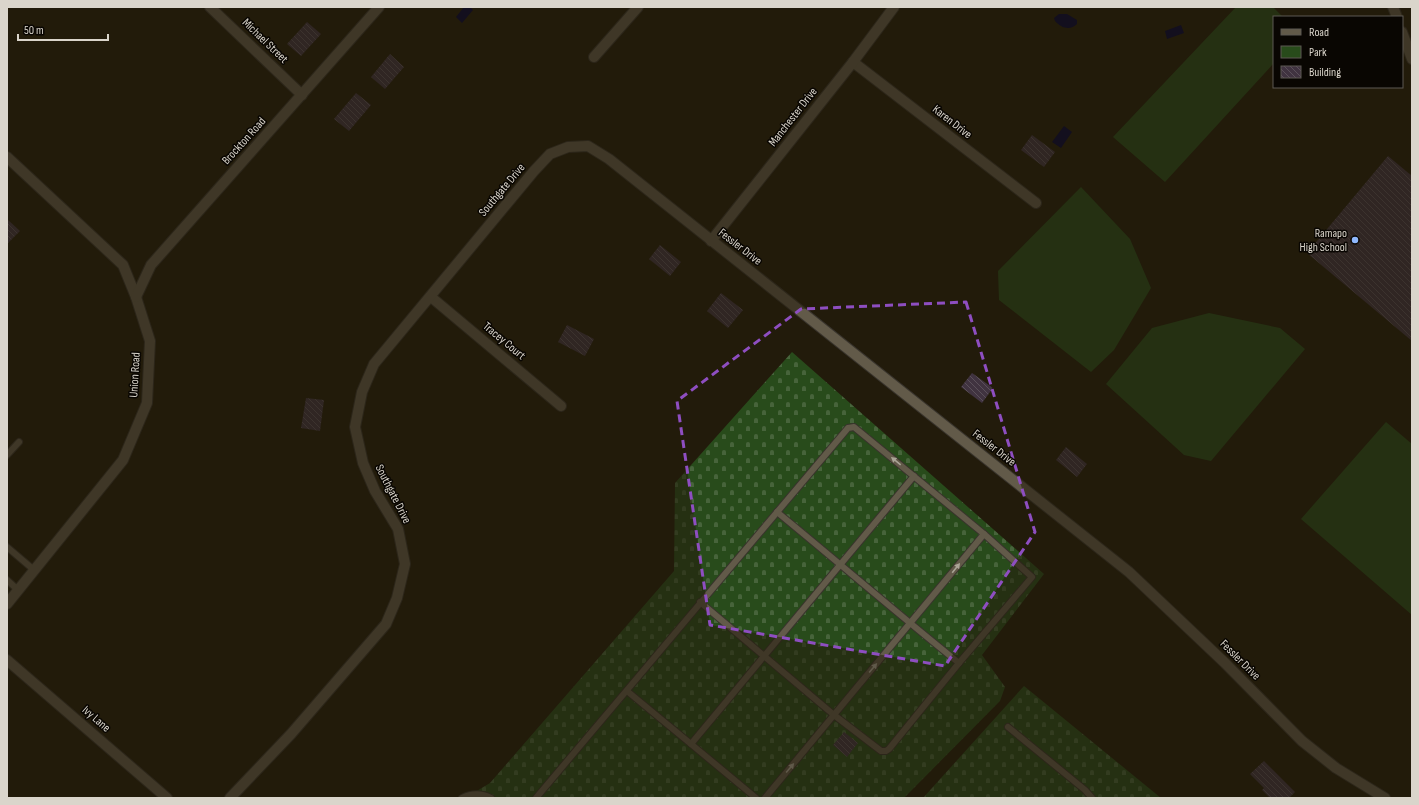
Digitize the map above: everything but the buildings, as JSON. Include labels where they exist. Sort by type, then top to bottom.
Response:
[{"type":"street","name":"Michael Street","points":[[210,7],[302,95]]},
{"type":"street","name":"Brockton Road","points":[[136,297],[151,265],[380,7]]},
{"type":"street","points":[[594,57],[638,7]]},
{"type":"street","name":"Manchester Drive","points":[[711,241],[853,62],[894,7]]},
{"type":"street","points":[[1403,35],[1412,59]]},
{"type":"street","name":"Karen Drive","points":[[853,62],[1036,203]]},
{"type":"street","name":"Fessler Drive","points":[[568,147],[588,146],[609,159],[1129,572],[1225,663],[1302,741],[1336,768],[1385,798]]},
{"type":"street","name":"Southgate Drive","points":[[230,798],[291,734],[386,624],[397,598],[405,564],[398,529],[375,491],[363,463],[355,427],[362,392],[374,364],[534,171],[550,154],[568,147]]},
{"type":"street","name":"Union Road","points":[[7,157],[123,265],[136,297],[150,341],[147,403],[123,460],[7,604]]},
{"type":"street","name":"Tracey Court","points":[[431,297],[561,406]]},
{"type":"street","name":"Ivy Lane","points":[[7,660],[167,798]]},
{"type":"lane","points":[[536,798],[700,602],[848,428],[854,427],[984,534],[1032,576],[886,751],[881,751],[834,715],[700,602]]},
{"type":"lane","points":[[7,455],[19,442]]},
{"type":"lane","points":[[691,744],[914,476]]},
{"type":"lane","points":[[777,512],[959,663]]},
{"type":"lane","points":[[765,798],[984,534]]},
{"type":"lane","points":[[7,547],[34,570]]},
{"type":"lane","points":[[7,580],[18,590]]},
{"type":"lane","points":[[627,691],[756,798]]},
{"type":"lane","points":[[1008,727],[1085,790],[1092,798]]},
{"type":"lane","points":[[462,798],[482,794],[491,798]]},
{"type":"highlighted area","points":[[966,302],[1035,532],[945,666],[710,625],[677,401],[801,309]]},
{"type":"green space","points":[[1236,7],[1273,7],[1282,16],[1273,16],[1273,64],[1165,182],[1113,137]]},
{"type":"green space","points":[[1081,187],[1130,239],[1151,288],[1114,350],[1091,372],[999,300],[998,271]]},
{"type":"green space","points":[[1209,313],[1280,328],[1305,349],[1211,461],[1184,455],[1106,384],[1152,328]]},
{"type":"green space","points":[[792,352],[1044,574],[982,655],[1005,687],[1000,701],[904,798],[465,798],[490,783],[674,571],[675,483]]},
{"type":"green space","points":[[1386,422],[1412,444],[1412,615],[1301,519]]},
{"type":"green space","points":[[1024,686],[1161,798],[923,798]]},
{"type":"shaded area","points":[[464,7],[470,7],[473,10],[462,23],[456,17]]},
{"type":"shaded area","points":[[1059,14],[1067,14],[1077,20],[1077,24],[1069,28],[1060,25],[1054,18]]},
{"type":"shaded area","points":[[1181,25],[1184,33],[1167,39],[1165,31]]},
{"type":"shaded area","points":[[1064,126],[1072,132],[1061,148],[1052,142]]},
{"type":"place","name":"Ramapo High School","points":[[1355,240]]}]
